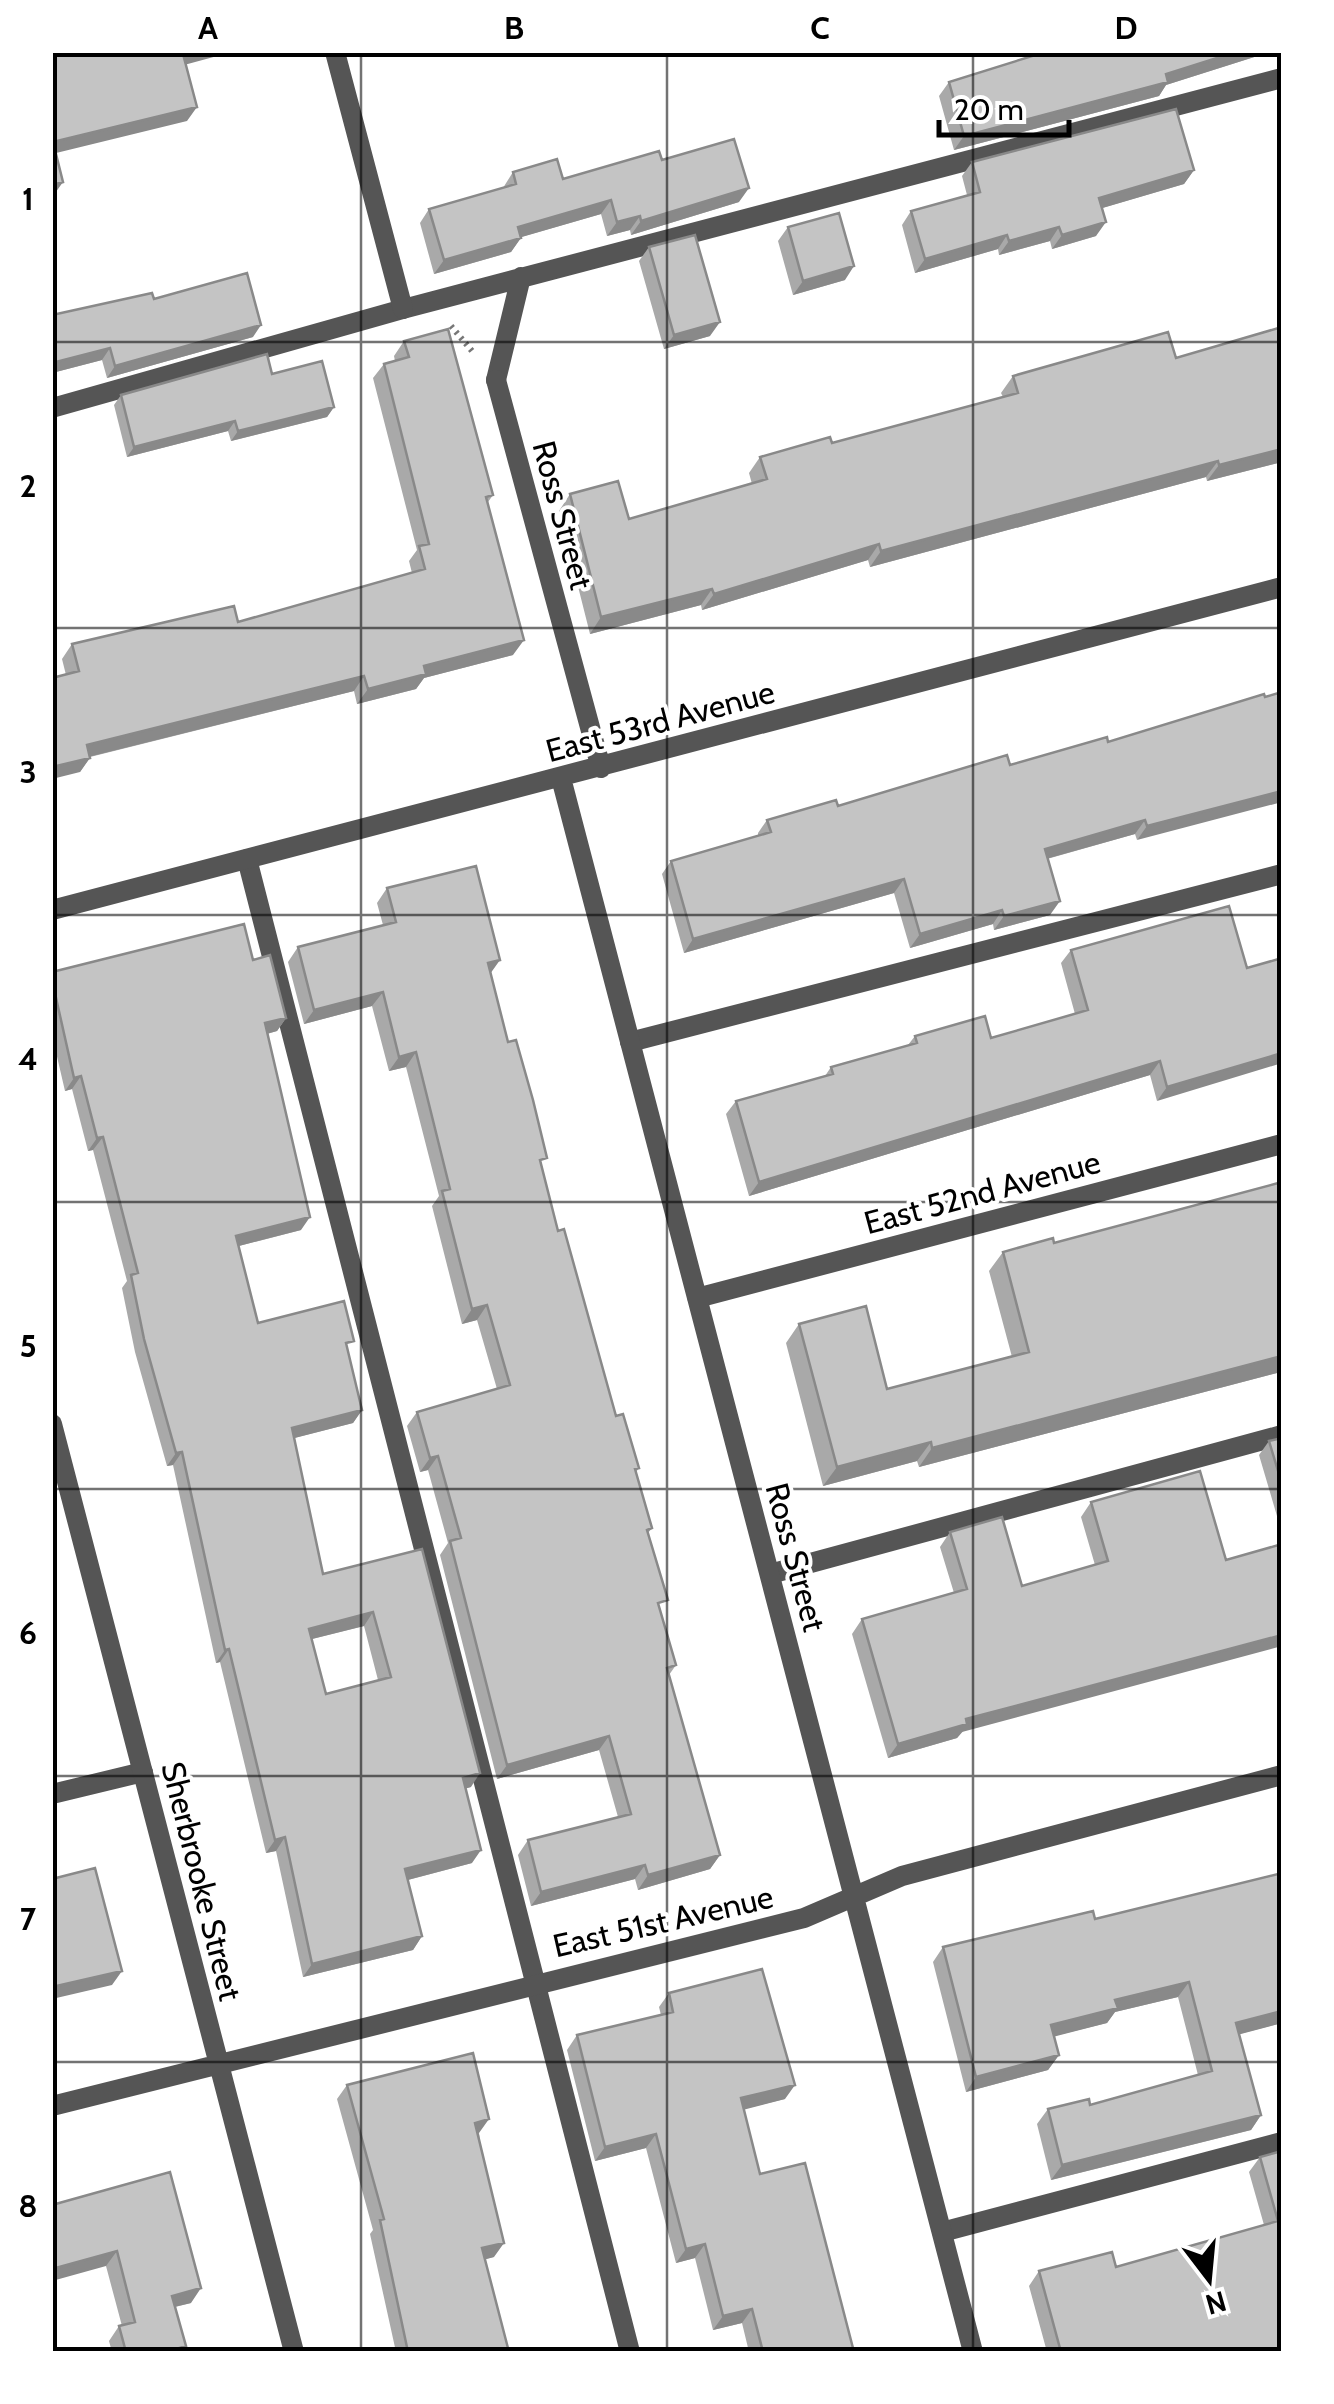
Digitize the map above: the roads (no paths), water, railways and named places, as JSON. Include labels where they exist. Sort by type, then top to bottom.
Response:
[{"type":"street","points":[[335,52],[403,309]]},
{"type":"street","points":[[52,408],[403,309],[1282,78]]},
{"type":"street","name":"Ross Street","points":[[520,278],[496,380],[601,768]]},
{"type":"street","name":"East 53rd Avenue","points":[[52,910],[1282,587]]},
{"type":"street","name":"Ross Street","points":[[561,778],[973,2352]]},
{"type":"street","points":[[247,858],[630,2352]]},
{"type":"street","points":[[630,1042],[1282,874]]},
{"type":"street","name":"East 52nd Avenue","points":[[697,1298],[1282,1144]]},
{"type":"street","name":"Sherbrooke Street","points":[[52,1424],[291,2351]]},
{"type":"street","points":[[770,1574],[1282,1436]]},
{"type":"street","points":[[52,1794],[142,1772]]},
{"type":"street","name":"East 51st Avenue","points":[[52,2106],[535,1982],[804,1918],[902,1876],[1282,1776]]},
{"type":"street","points":[[942,2232],[1282,2142]]}]
